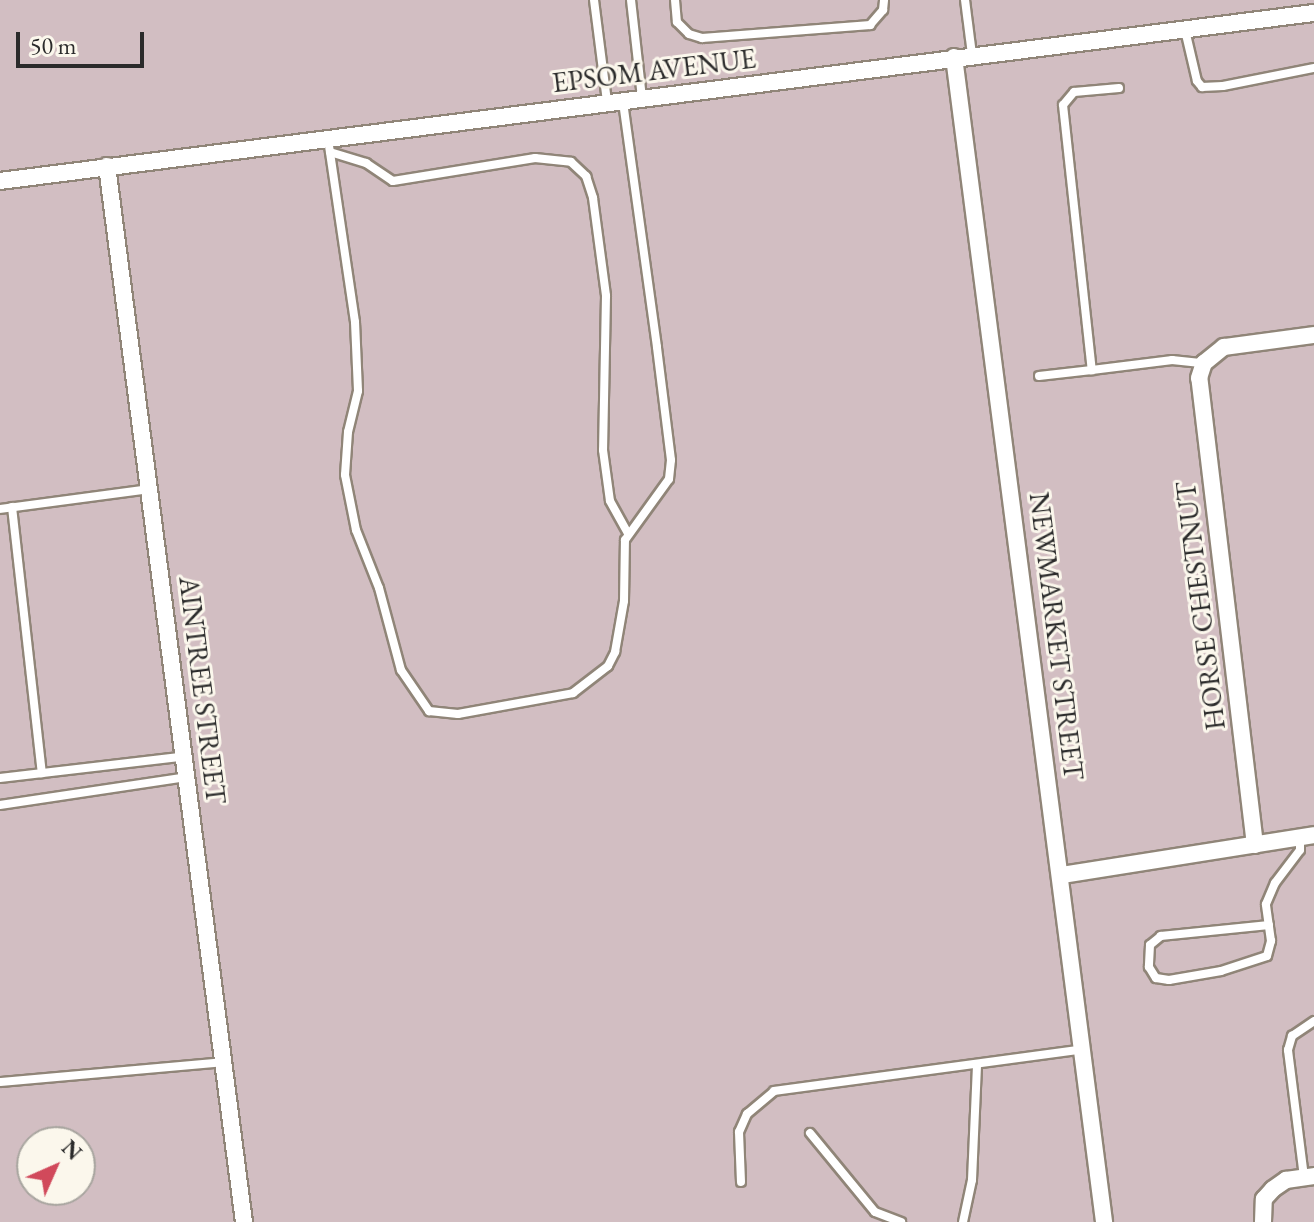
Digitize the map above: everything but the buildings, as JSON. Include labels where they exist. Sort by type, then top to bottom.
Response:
[{"type":"street","name":"EPSOM AVENUE","points":[[0,181],[107,166],[329,145],[615,101],[1314,13]]},
{"type":"street","name":"NEWMARKET STREET","points":[[963,56],[1062,875],[1079,1050],[1104,1222]]},
{"type":"street","name":"AINTREE STREET","points":[[107,166],[186,756],[244,1222]]},
{"type":"street","points":[[1204,363],[1224,347],[1314,335]]},
{"type":"street","name":"HORSE CHESTNUT","points":[[1204,363],[1199,378],[1255,845]]},
{"type":"street","points":[[1062,875],[1307,836]]},
{"type":"street","points":[[1263,1222],[1264,1199],[1273,1189],[1286,1180],[1309,1176]]},
{"type":"lane","points":[[594,0],[615,101],[671,460],[664,490],[628,533]]},
{"type":"lane","points":[[631,0],[642,98]]},
{"type":"lane","points":[[675,0],[677,22],[689,34],[702,38],[870,25],[883,10],[884,0]]},
{"type":"lane","points":[[963,56],[965,0]]},
{"type":"lane","points":[[1185,30],[1197,81],[1202,87],[1314,68]]},
{"type":"lane","points":[[1092,370],[1063,105],[1074,92],[1119,88]]},
{"type":"lane","points":[[329,145],[366,163],[393,181],[535,158],[571,162],[586,176],[593,198],[606,296],[603,450],[610,501],[628,533],[624,601],[615,652],[596,679],[573,693],[458,714],[429,711],[401,670],[379,588],[356,530],[345,475],[348,432],[358,391],[355,322],[329,145]]},
{"type":"lane","points":[[1039,376],[1172,360],[1204,363]]},
{"type":"lane","points":[[0,509],[150,489]]},
{"type":"lane","points":[[12,507],[42,773]]},
{"type":"lane","points":[[0,778],[186,756]]},
{"type":"lane","points":[[0,805],[188,777]]},
{"type":"lane","points":[[1269,925],[1161,936],[1150,945],[1149,967],[1156,978],[1169,980],[1260,960],[1271,951],[1269,893],[1293,862],[1307,836]]},
{"type":"lane","points":[[1309,1176],[1288,1050],[1292,1036],[1314,1021]]},
{"type":"lane","points":[[741,1182],[739,1132],[747,1114],[774,1091],[1079,1050]]},
{"type":"lane","points":[[0,1082],[224,1062]]},
{"type":"lane","points":[[963,1222],[972,1180],[977,1064]]},
{"type":"lane","points":[[810,1133],[875,1212],[901,1222]]},
{"type":"shaded area","points":[[0,0],[1314,0],[1314,1222],[0,1222]]}]
